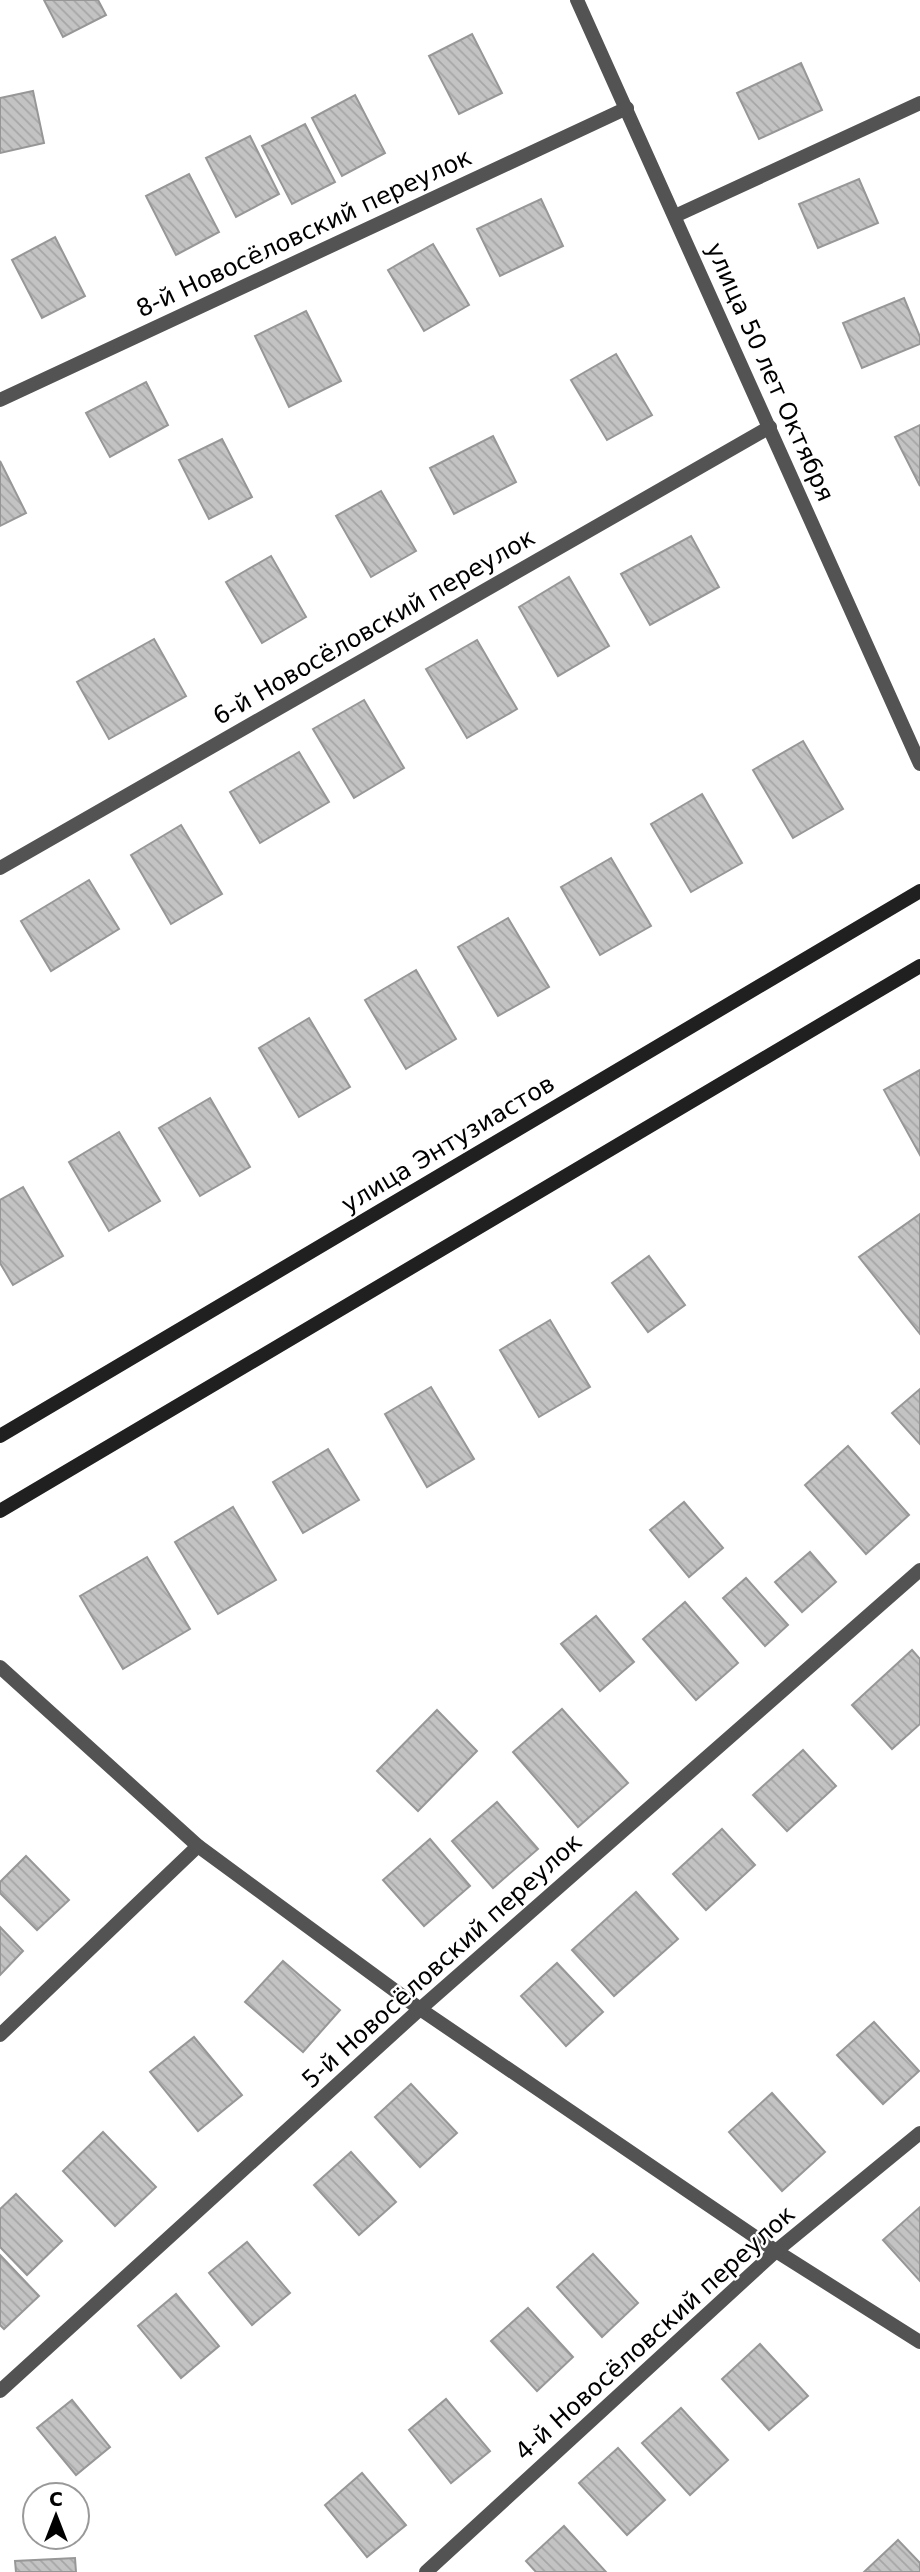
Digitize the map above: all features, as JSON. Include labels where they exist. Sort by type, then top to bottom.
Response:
[{"type":"main road","name":"улица Энтузиастов","points":[[0,1436],[920,891]]},
{"type":"main road","points":[[0,1511],[920,966]]},
{"type":"street","name":"улица 50 лет Октября","points":[[577,0],[920,764]]},
{"type":"street","points":[[676,216],[920,103]]},
{"type":"street","name":"8-й Новосёловский переулок","points":[[0,400],[627,108]]},
{"type":"street","name":"6-й Новосёловский переулок","points":[[0,868],[770,427]]},
{"type":"street","name":"5-й Новосёловский переулок","points":[[0,2391],[421,2009],[920,1570]]},
{"type":"street","points":[[0,1667],[198,1846],[421,2009],[776,2251],[920,2342]]},
{"type":"street","points":[[0,2035],[198,1846]]},
{"type":"street","name":"4-й Новосёловский переулок","points":[[426,2572],[776,2251],[920,2133]]},
{"type":"building","points":[[44,0],[98,0],[106,15],[63,37]]},
{"type":"building","points":[[472,34],[502,93],[459,114],[429,56]]},
{"type":"building","points":[[801,63],[822,110],[759,139],[737,93]]},
{"type":"building","points":[[33,91],[44,143],[0,153],[0,98]]},
{"type":"building","points":[[355,95],[385,153],[342,176],[312,118]]},
{"type":"building","points":[[305,124],[335,182],[292,204],[262,146]]},
{"type":"building","points":[[250,136],[279,194],[236,217],[206,158]]},
{"type":"building","points":[[189,174],[219,232],[176,255],[146,196]]},
{"type":"building","points":[[859,179],[878,223],[818,248],[799,204]]},
{"type":"building","points":[[541,199],[563,246],[500,276],[477,229]]},
{"type":"building","points":[[55,237],[85,296],[42,318],[12,260]]},
{"type":"building","points":[[433,244],[469,305],[424,331],[388,270]]},
{"type":"building","points":[[904,298],[920,337],[920,344],[862,368],[843,323]]},
{"type":"building","points":[[306,311],[341,381],[289,407],[255,336]]},
{"type":"building","points":[[616,354],[652,415],[607,440],[571,380]]},
{"type":"building","points":[[146,382],[168,425],[110,457],[86,413]]},
{"type":"building","points":[[920,425],[920,486],[895,437]]},
{"type":"building","points":[[493,436],[516,482],[454,514],[430,468]]},
{"type":"building","points":[[222,439],[252,497],[209,519],[179,460]]},
{"type":"building","points":[[0,461],[26,513],[0,526]]},
{"type":"building","points":[[381,491],[416,551],[371,577],[336,516]]},
{"type":"building","points":[[691,536],[719,587],[650,625],[621,574]]},
{"type":"building","points":[[271,556],[306,617],[262,643],[226,582]]},
{"type":"building","points":[[569,577],[609,646],[558,676],[519,607]]},
{"type":"building","points":[[154,639],[186,696],[109,739],[77,682]]},
{"type":"building","points":[[477,640],[517,709],[467,738],[426,669]]},
{"type":"building","points":[[364,700],[404,768],[354,798],[313,729]]},
{"type":"building","points":[[803,741],[843,809],[793,838],[753,770]]},
{"type":"building","points":[[299,752],[329,802],[260,843],[230,792]]},
{"type":"building","points":[[702,794],[742,863],[691,892],[651,824]]},
{"type":"building","points":[[181,825],[222,894],[171,924],[131,855]]},
{"type":"building","points":[[611,858],[651,926],[600,955],[561,887]]},
{"type":"building","points":[[89,880],[119,929],[51,971],[21,921]]},
{"type":"building","points":[[508,918],[549,987],[498,1016],[458,947]]},
{"type":"building","points":[[416,970],[456,1039],[406,1069],[365,1000]]},
{"type":"building","points":[[309,1018],[350,1087],[299,1117],[259,1048]]},
{"type":"building","points":[[920,1070],[920,1155],[884,1090]]},
{"type":"building","points":[[210,1098],[250,1167],[200,1196],[159,1128]]},
{"type":"building","points":[[119,1132],[160,1201],[109,1231],[69,1162]]},
{"type":"building","points":[[23,1187],[63,1256],[13,1285],[0,1263],[0,1200]]},
{"type":"building","points":[[920,1214],[920,1334],[859,1257]]},
{"type":"building","points":[[649,1256],[685,1305],[648,1332],[612,1283]]},
{"type":"building","points":[[550,1320],[590,1387],[539,1417],[500,1350]]},
{"type":"building","points":[[431,1387],[474,1459],[427,1487],[385,1414]]},
{"type":"building","points":[[920,1389],[920,1444],[892,1413]]},
{"type":"building","points":[[848,1446],[909,1515],[866,1554],[805,1485]]},
{"type":"building","points":[[328,1449],[359,1500],[303,1533],[273,1482]]},
{"type":"building","points":[[684,1502],[723,1548],[689,1577],[650,1530]]},
{"type":"building","points":[[233,1507],[276,1580],[218,1614],[175,1542]]},
{"type":"building","points":[[810,1552],[836,1582],[802,1612],[775,1582]]},
{"type":"building","points":[[147,1557],[190,1629],[123,1669],[80,1596]]},
{"type":"building","points":[[746,1578],[788,1625],[765,1646],[723,1598]]},
{"type":"building","points":[[685,1602],[738,1663],[696,1700],[643,1639]]},
{"type":"building","points":[[596,1616],[634,1662],[600,1691],[561,1644]]},
{"type":"building","points":[[912,1650],[920,1659],[920,1724],[892,1749],[852,1705]]},
{"type":"building","points":[[562,1709],[628,1783],[578,1827],[513,1752]]},
{"type":"building","points":[[437,1710],[477,1751],[418,1811],[377,1771]]},
{"type":"building","points":[[803,1750],[836,1786],[787,1831],[753,1795]]},
{"type":"building","points":[[497,1802],[538,1849],[493,1888],[452,1841]]},
{"type":"building","points":[[722,1829],[755,1865],[706,1910],[673,1874]]},
{"type":"building","points":[[430,1839],[470,1886],[424,1926],[383,1880]]},
{"type":"building","points":[[26,1856],[69,1900],[37,1930],[0,1893],[0,1882]]},
{"type":"building","points":[[636,1892],[678,1939],[614,1996],[572,1950]]},
{"type":"building","points":[[0,1927],[23,1951],[0,1975]]},
{"type":"building","points":[[283,1961],[340,2010],[303,2052],[245,2002]]},
{"type":"building","points":[[557,1963],[603,2012],[566,2046],[521,1996]]},
{"type":"building","points":[[874,2022],[919,2071],[883,2104],[837,2055]]},
{"type":"building","points":[[194,2037],[242,2095],[198,2131],[150,2072]]},
{"type":"building","points":[[411,2084],[457,2133],[420,2167],[375,2117]]},
{"type":"building","points":[[772,2093],[825,2152],[782,2191],[729,2132]]},
{"type":"building","points":[[103,2132],[156,2187],[115,2226],[63,2171]]},
{"type":"building","points":[[351,2152],[396,2202],[359,2235],[314,2185]]},
{"type":"building","points":[[16,2194],[62,2241],[27,2275],[0,2247],[0,2209]]},
{"type":"building","points":[[920,2207],[920,2281],[883,2240]]},
{"type":"building","points":[[247,2242],[290,2293],[252,2325],[209,2273]]},
{"type":"building","points":[[593,2254],[638,2303],[602,2337],[557,2287]]},
{"type":"building","points":[[0,2255],[39,2296],[4,2329],[0,2325]]},
{"type":"building","points":[[176,2294],[219,2346],[181,2378],[138,2326]]},
{"type":"building","points":[[528,2308],[573,2357],[537,2391],[491,2341]]},
{"type":"building","points":[[760,2344],[808,2396],[769,2430],[722,2379]]},
{"type":"building","points":[[446,2399],[490,2451],[451,2483],[409,2430]]},
{"type":"building","points":[[72,2400],[110,2447],[76,2475],[37,2428]]},
{"type":"building","points":[[681,2408],[728,2460],[690,2495],[642,2443]]},
{"type":"building","points":[[618,2448],[665,2500],[627,2535],[579,2483]]},
{"type":"building","points":[[362,2473],[406,2525],[367,2557],[325,2505]]},
{"type":"building","points":[[564,2526],[606,2572],[536,2572],[526,2561]]},
{"type":"building","points":[[898,2540],[920,2563],[920,2572],[864,2572]]},
{"type":"building","points":[[75,2558],[76,2572],[16,2572],[15,2561]]}]
